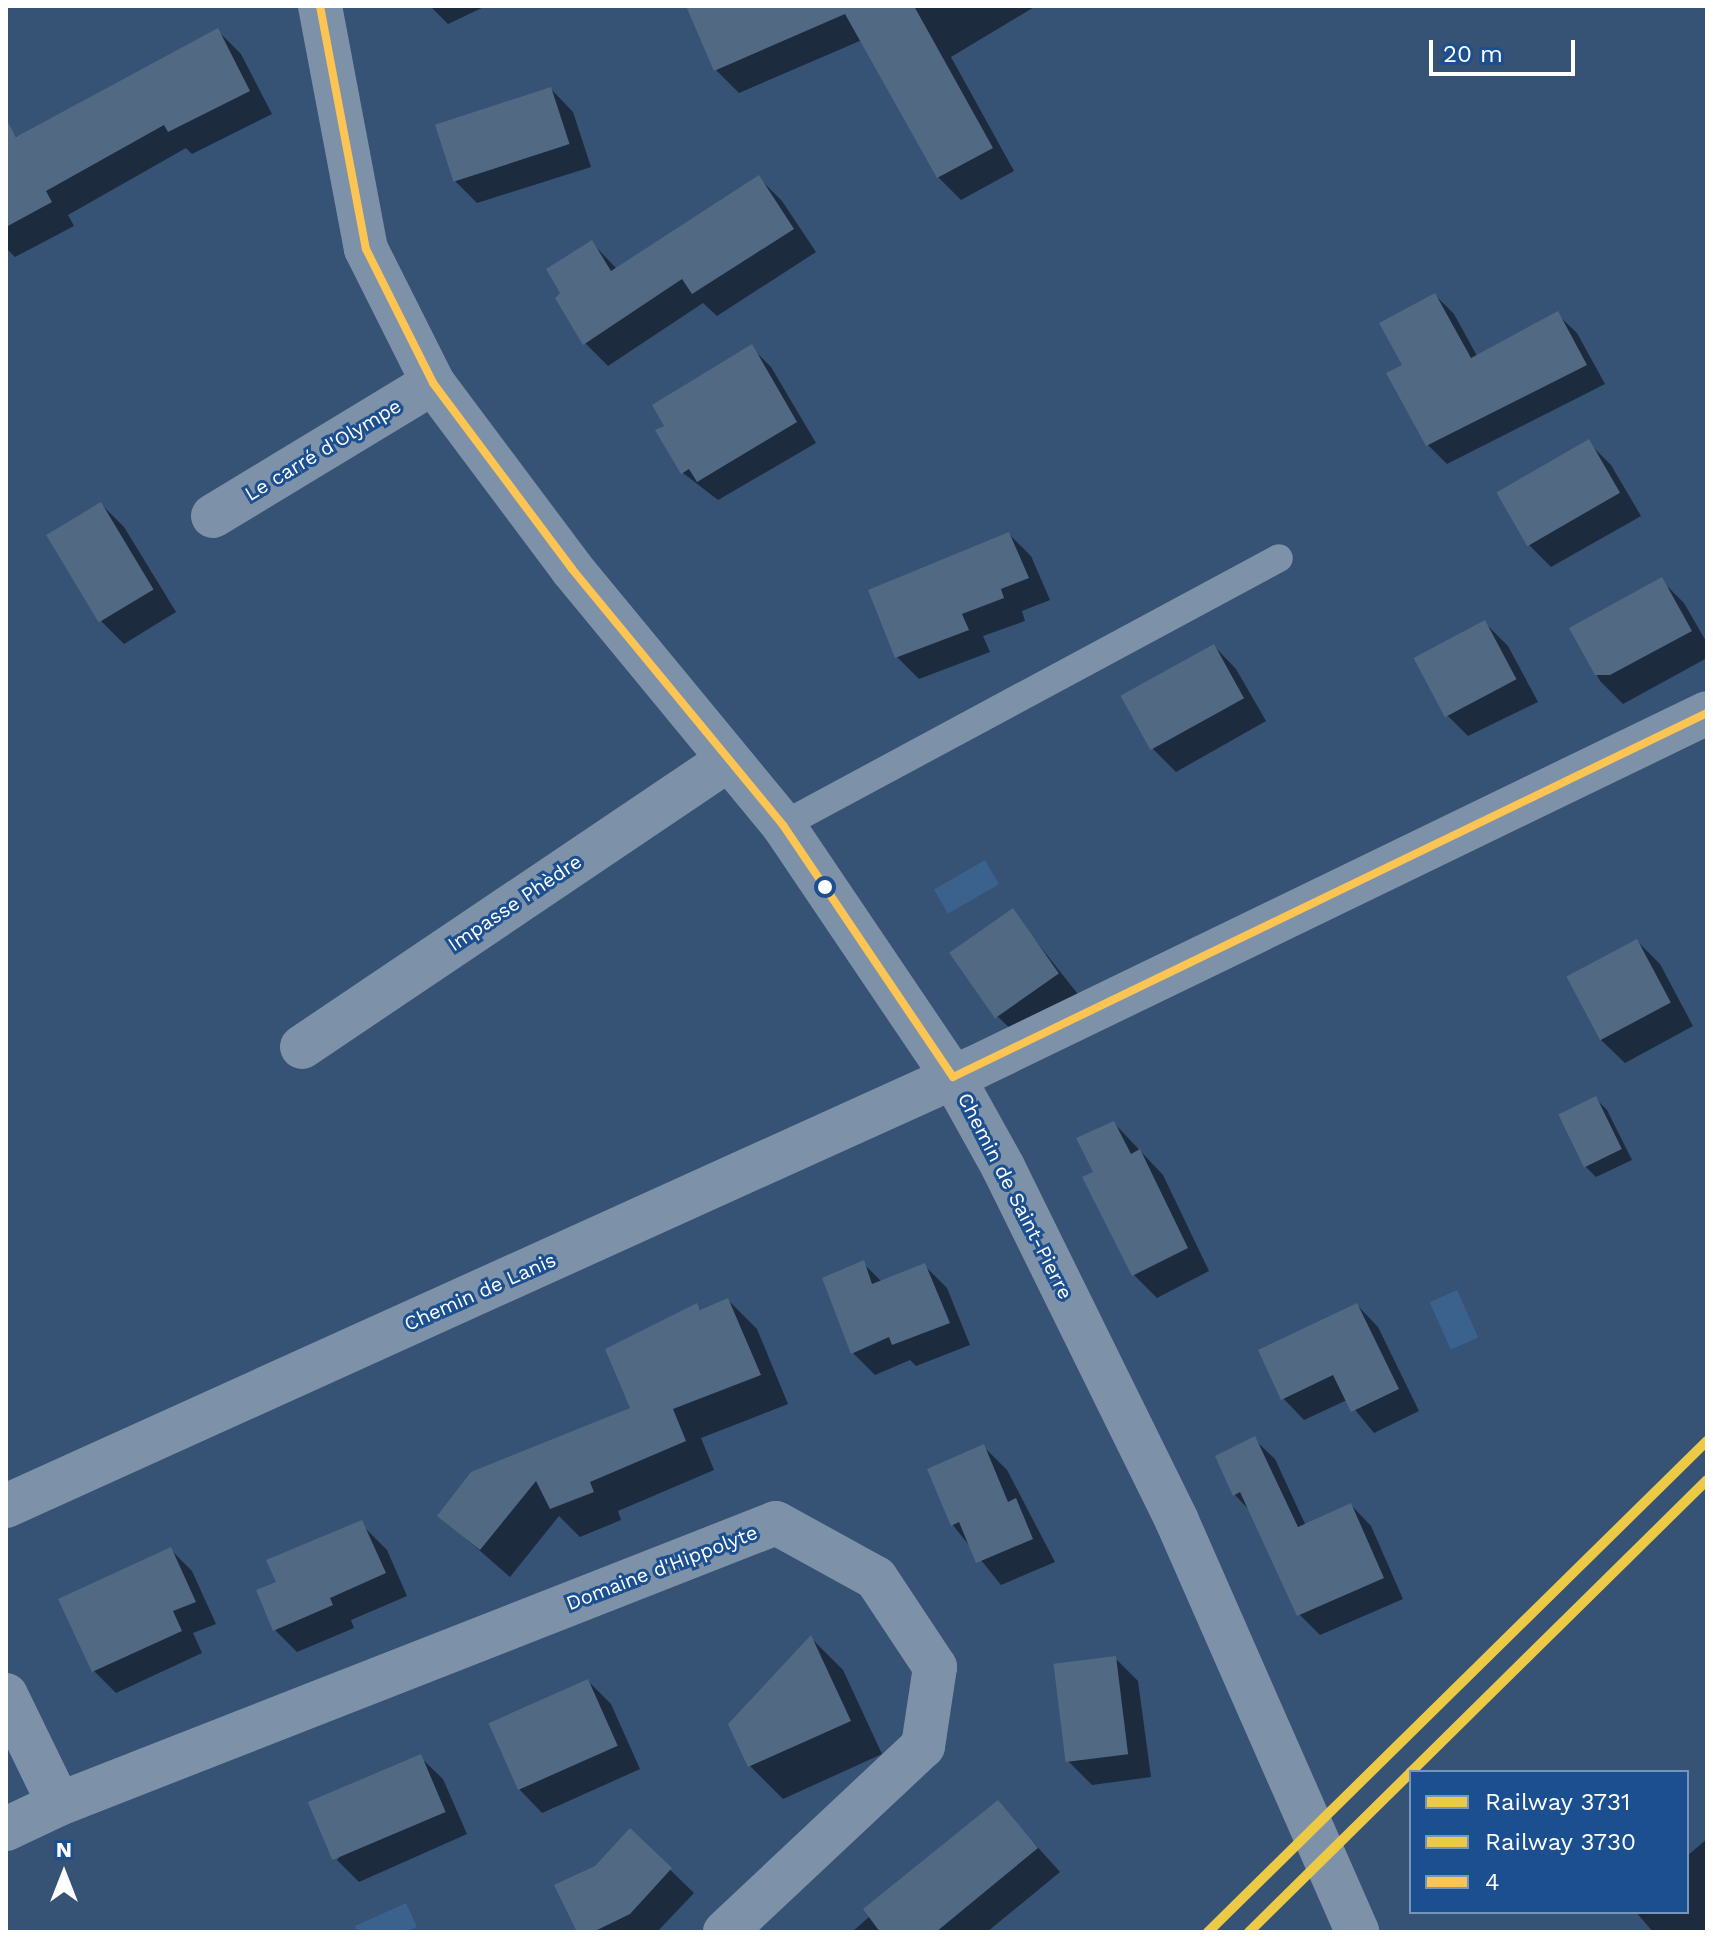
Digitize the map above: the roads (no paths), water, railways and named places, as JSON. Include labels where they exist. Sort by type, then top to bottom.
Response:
[{"type":"street","name":"Chemin de Saint-Pierre","points":[[320,6],[366,249],[433,383],[572,569],[783,825],[953,1077],[1003,1167],[1177,1521],[1357,1932]]},
{"type":"street","name":"Le carré d'Olympe","points":[[213,516],[433,383]]},
{"type":"street","name":"Chemin de Lanis","points":[[6,1506],[953,1077],[1707,713]]},
{"type":"street","name":"Impasse Phèdre","points":[[302,1047],[728,760]]},
{"type":"street","name":"Domaine d'Hippolyte","points":[[6,1829],[59,1804],[776,1523],[876,1578],[935,1667],[923,1746],[725,1932]]},
{"type":"street","points":[[6,1695],[59,1804]]},
{"type":"lane","points":[[783,825],[1279,558]]},
{"type":"water","points":[[985,860],[999,884],[948,914],[934,890]]},
{"type":"water","points":[[1457,1290],[1478,1338],[1451,1350],[1430,1302]]},
{"type":"water","points":[[406,1903],[417,1927],[406,1932],[358,1932],[355,1926]]},
{"type":"rail line","name":"3730","points":[[1208,1932],[1707,1441]]},
{"type":"rail line","name":"3731","points":[[1413,1770],[1707,1480]]},
{"type":"rail line","name":"3731","points":[[1249,1932],[1409,1774]]}]
